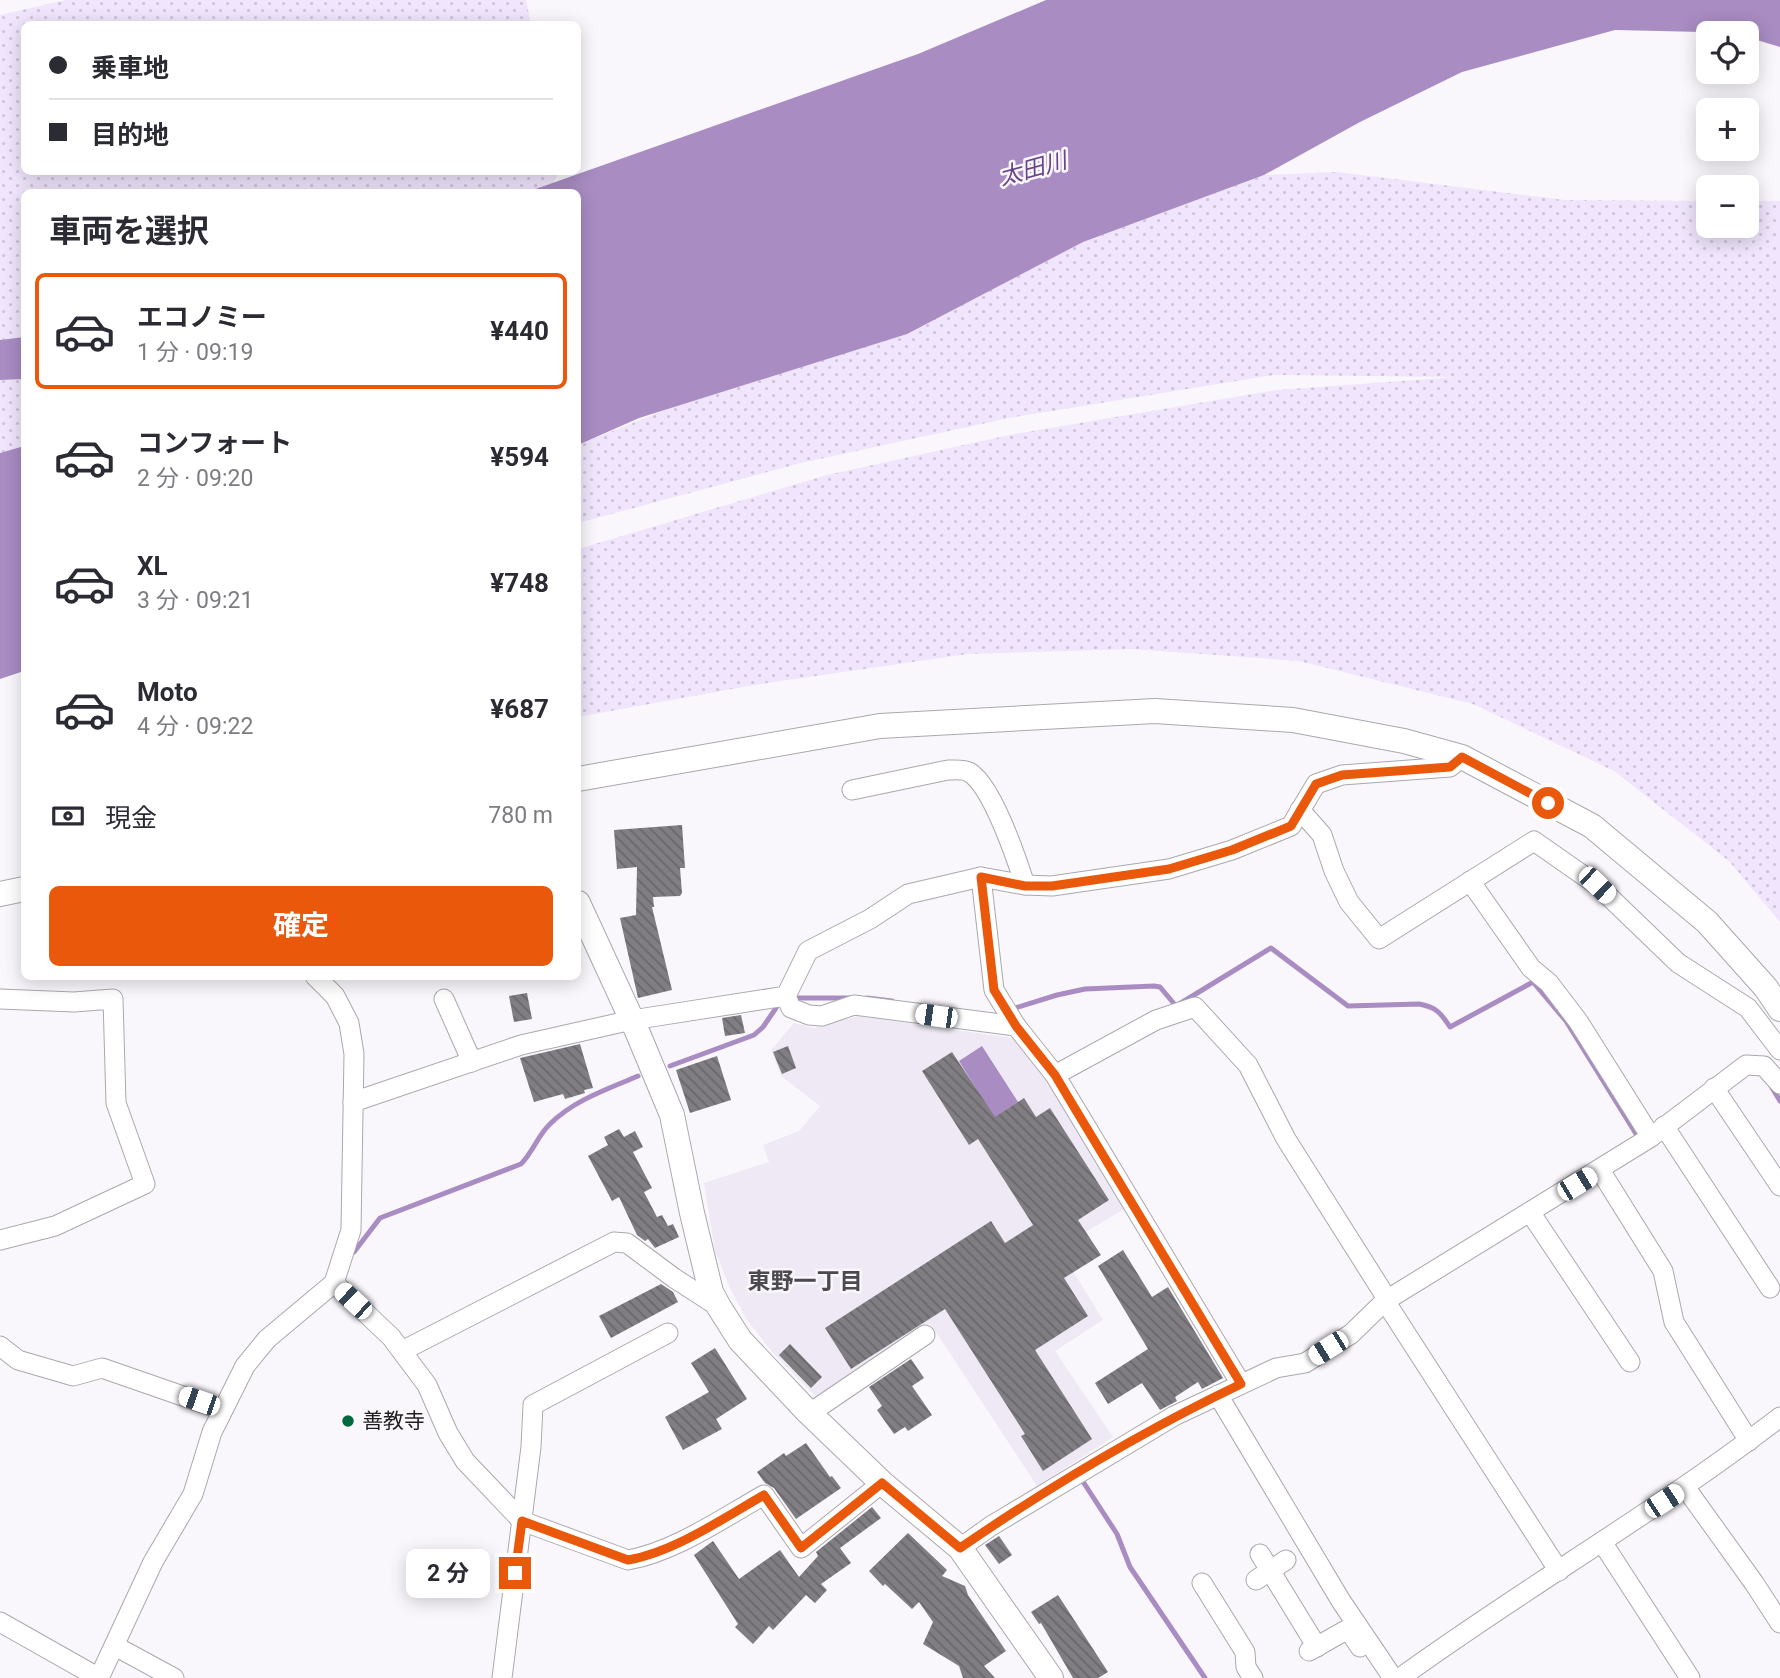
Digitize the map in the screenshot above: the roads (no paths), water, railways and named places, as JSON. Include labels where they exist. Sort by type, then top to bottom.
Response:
[{"type":"street","points":[[581,778],[880,726],[1155,711],[1293,720],[1404,741],[1462,757],[1592,826],[1707,922],[1766,988],[1780,1009]]},
{"type":"street","points":[[1016,1026],[854,1005],[822,1016],[808,1015],[791,1008],[786,996],[808,951],[870,919],[908,894],[981,877],[1025,886],[1052,886],[1169,869],[1232,850],[1291,826],[1316,784],[1342,775],[1450,767],[1462,757]]},
{"type":"street","points":[[852,790],[948,770],[960,769],[971,773],[980,783],[1003,824],[1025,886]]},
{"type":"street","points":[[1300,810],[1322,835],[1334,872],[1349,902],[1379,939],[1534,841],[1597,885],[1678,963],[1748,1008],[1780,1050]]},
{"type":"street","points":[[981,877],[994,990],[1016,1026],[1055,1075],[1241,1384]]},
{"type":"street","points":[[1470,881],[1531,968],[1549,983],[1578,1021],[1770,1288]]},
{"type":"street","points":[[0,894],[21,890]]},
{"type":"street","points":[[581,910],[672,1115],[695,1226],[712,1292],[719,1307],[740,1340],[810,1413],[882,1483],[960,1548],[1051,1678]]},
{"type":"street","points":[[0,1622],[99,1678],[153,1562],[193,1494],[212,1432],[244,1366],[267,1339],[334,1283],[351,1230],[354,1054],[349,1023],[335,996],[319,980]]},
{"type":"street","points":[[353,1102],[521,1045],[632,1020],[786,996]]},
{"type":"street","points":[[0,999],[74,1002],[113,999],[117,1103],[145,1184],[55,1226],[0,1240]]},
{"type":"street","points":[[444,999],[472,1062]]},
{"type":"street","points":[[1055,1075],[1156,1020],[1195,1007],[1248,1065],[1286,1139],[1384,1294],[1385,1301],[1559,1571]]},
{"type":"street","points":[[960,1548],[991,1526],[1163,1423],[1276,1368],[1305,1363],[1351,1334],[1385,1301],[1600,1170],[1658,1131],[1746,1065],[1764,1066],[1780,1084]]},
{"type":"street","points":[[1714,1088],[1780,1186]]},
{"type":"street","points":[[1600,1170],[1663,1271],[1674,1322],[1749,1441]]},
{"type":"street","points":[[1530,1212],[1630,1362]]},
{"type":"street","points":[[402,1351],[614,1242],[627,1243],[719,1307]]},
{"type":"street","points":[[334,1283],[391,1337],[427,1385],[448,1433],[465,1461],[522,1521],[628,1560],[640,1558],[685,1538],[764,1495],[801,1548],[882,1483]]},
{"type":"street","points":[[502,1678],[531,1447],[533,1405],[668,1333]]},
{"type":"street","points":[[810,1413],[925,1335]]},
{"type":"street","points":[[0,1346],[18,1360],[73,1376],[102,1368],[223,1410]]},
{"type":"street","points":[[1218,1395],[1341,1601],[1393,1678]]},
{"type":"street","points":[[1399,1678],[1464,1631],[1685,1487],[1780,1418]]},
{"type":"street","points":[[1685,1487],[1780,1623]]},
{"type":"street","points":[[1602,1542],[1690,1678]]},
{"type":"street","points":[[1268,1566],[1313,1649],[1348,1629],[1379,1678]]},
{"type":"street","points":[[1202,1583],[1245,1652],[1246,1667],[1253,1678]]},
{"type":"street","points":[[115,1646],[174,1678]]},
{"type":"water","name":"太田川","points":[[1046,0],[1780,0],[1780,47],[1759,41],[1759,21],[1696,21],[1696,32],[1615,30],[1462,72],[1360,122],[1264,175],[1083,242],[907,334],[639,418],[581,444],[581,189],[536,189],[918,54]]},
{"type":"water","points":[[21,337],[21,379],[0,380],[0,340]]},
{"type":"water","points":[[21,447],[21,672],[0,679],[0,453]]},
{"type":"water","points":[[982,1046],[1018,1102],[984,1125],[980,1095],[959,1061]]},
{"type":"waterway","points":[[1012,1009],[1085,989],[1154,986],[1160,987],[1176,1006],[1271,948],[1348,1006],[1419,1004],[1438,1011],[1450,1027],[1533,982],[1566,1021],[1638,1137]]},
{"type":"waterway","points":[[794,998],[851,998]]},
{"type":"waterway","points":[[867,998],[892,1001]]},
{"type":"waterway","points":[[670,1066],[754,1035],[776,1008]]},
{"type":"waterway","points":[[354,1252],[380,1218],[521,1164],[546,1128],[559,1116],[592,1096],[638,1076]]},
{"type":"waterway","points":[[1771,1086],[1780,1101]]},
{"type":"waterway","points":[[1080,1477],[1117,1534],[1130,1567],[1205,1678]]},
{"type":"place","name":"善教寺","points":[[348,1421]]},
{"type":"district","name":"東野一丁目","points":[[805,1281]]}]
